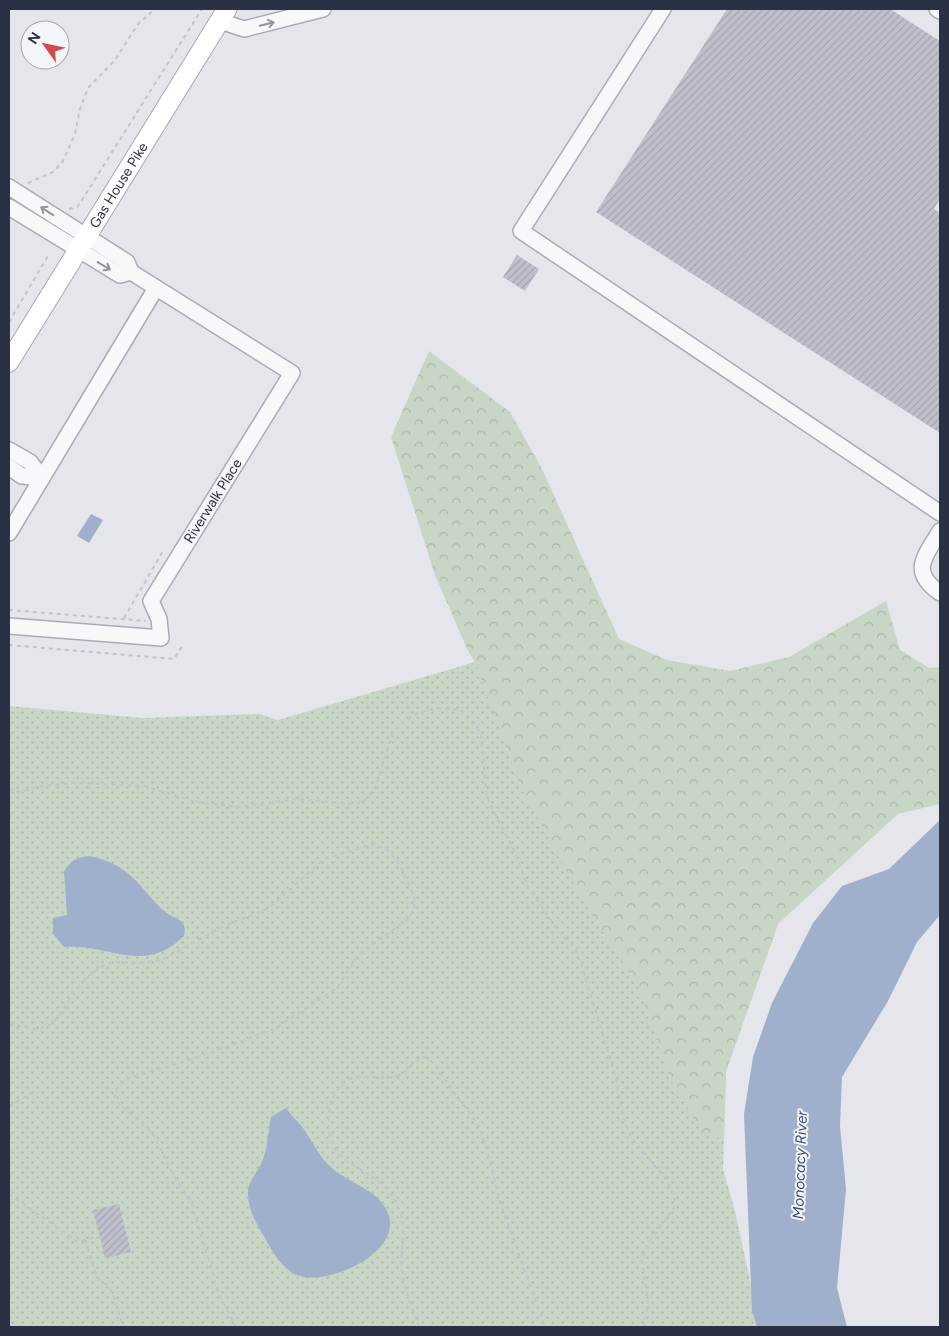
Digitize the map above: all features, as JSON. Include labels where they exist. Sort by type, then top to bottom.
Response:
[{"type":"main road","name":"Gas House Pike","points":[[9,362],[224,15]]},
{"type":"street","points":[[224,15],[244,29],[323,9]]},
{"type":"street","points":[[662,9],[521,231],[940,513]]},
{"type":"street","points":[[9,187],[82,243]]},
{"type":"street","points":[[9,208],[82,243]]},
{"type":"street","name":"Riverwalk Place","points":[[9,626],[161,638],[159,619],[151,601],[292,373],[131,272],[127,262],[82,243]]},
{"type":"street","points":[[9,533],[156,288]]},
{"type":"street","points":[[9,450],[30,462],[42,478]]},
{"type":"street","points":[[9,467],[22,476],[42,478]]},
{"type":"street","points":[[940,531],[922,562],[922,575],[940,593]]},
{"type":"path","points":[[26,187],[36,178],[53,172],[64,161],[75,134],[80,109],[88,88],[115,60],[138,24],[155,9]]},
{"type":"path","points":[[65,209],[77,207],[80,203],[202,9]]},
{"type":"path","points":[[9,322],[48,256]]},
{"type":"path","points":[[124,619],[163,551]]},
{"type":"path","points":[[9,610],[151,622]]},
{"type":"path","points":[[9,646],[174,659],[183,645]]},
{"type":"path","points":[[9,789],[19,792],[41,786],[73,783],[144,786],[196,802],[239,807],[297,800],[352,804],[363,802],[371,796],[378,782],[392,735],[408,718],[437,708],[455,709],[467,715],[477,727],[483,742],[489,803],[516,852],[532,894],[558,931],[575,948],[614,1071],[620,1105],[631,1137],[665,1178],[675,1197],[674,1208],[650,1242],[642,1260],[648,1302],[644,1327]]},
{"type":"path","points":[[9,1024],[37,1029],[50,1025],[59,1016],[78,988],[103,966],[112,962],[138,963],[162,960],[220,928],[259,913],[278,901],[324,859],[361,846],[376,845],[389,851],[401,867],[416,903],[411,915],[358,955],[337,988],[276,1028],[201,1056],[122,1080],[116,1089],[116,1101],[152,1132],[174,1176],[191,1202],[219,1295],[236,1327]]},
{"type":"path","points":[[419,1327],[402,1273],[401,1256],[404,1228],[399,1207],[378,1179],[341,1157],[334,1150],[328,1120],[330,1103],[346,1081],[356,1077],[397,1076],[417,1059],[425,1057],[431,1061],[479,1126],[490,1160],[500,1202],[545,1327]]},
{"type":"path","points":[[9,1107],[31,1093],[38,1093]]},
{"type":"path","points":[[9,1194],[78,1242],[96,1237]]},
{"type":"path","points":[[85,1240],[97,1277],[113,1293],[123,1327]]},
{"type":"green space","points":[[429,351],[510,412],[542,469],[619,639],[667,660],[730,671],[789,657],[886,601],[900,650],[929,668],[940,667],[940,804],[898,814],[778,924],[726,1071],[724,1139],[703,1134],[672,1082],[638,988],[580,895],[521,788],[475,662],[468,651],[435,575],[391,437]]},
{"type":"green space","points":[[475,662],[778,924],[726,1071],[723,1169],[735,1211],[760,1327],[9,1327],[9,706],[143,718],[259,714],[278,720]]},
{"type":"water","points":[[91,514],[103,520],[89,543],[77,536]]},
{"type":"water","name":"Monocacy River","points":[[940,820],[940,915],[917,942],[888,1001],[842,1077],[840,1126],[846,1189],[837,1288],[847,1327],[757,1327],[752,1310],[744,1114],[753,1057],[772,1003],[813,923],[842,886],[889,869]]},
{"type":"water","points":[[89,856],[114,864],[131,876],[163,910],[182,922],[185,930],[184,936],[169,948],[155,954],[140,956],[81,947],[64,947],[53,934],[53,918],[67,915],[64,872],[74,860]]},
{"type":"water","points":[[286,1108],[303,1128],[327,1164],[339,1174],[373,1194],[380,1200],[389,1216],[389,1230],[383,1243],[372,1255],[342,1272],[310,1277],[297,1275],[287,1269],[274,1254],[253,1216],[248,1198],[248,1188],[264,1157],[271,1117]]},
{"type":"building","points":[[727,9],[890,9],[940,41],[940,199],[934,209],[940,213],[940,433],[596,212]]},
{"type":"building","points":[[517,255],[539,269],[525,291],[503,277]]},
{"type":"building","points":[[119,1204],[131,1252],[105,1258],[93,1210]]}]
